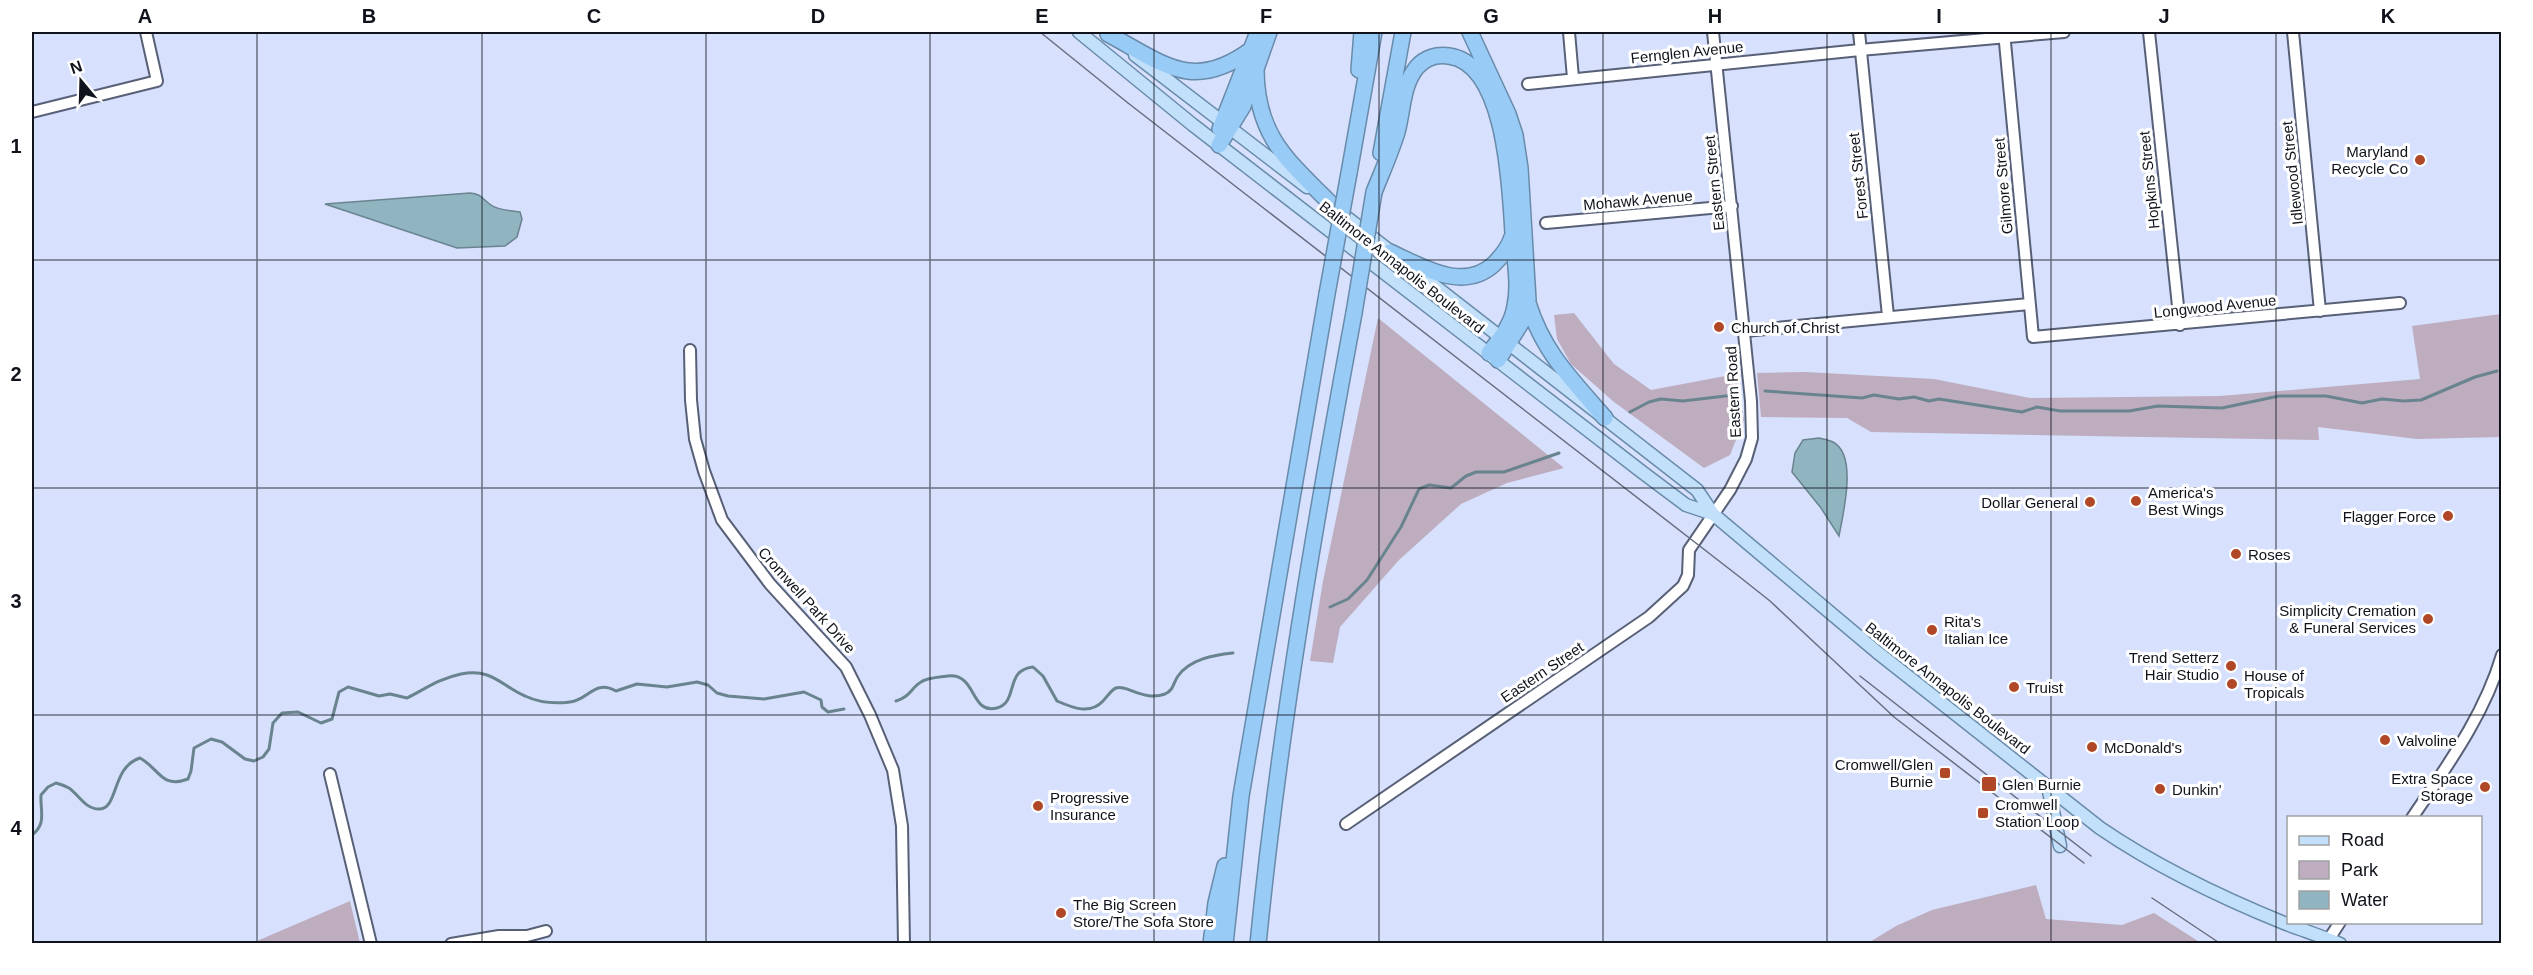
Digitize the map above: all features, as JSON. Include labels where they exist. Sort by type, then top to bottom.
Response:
[{"type":"highway","points":[[1227,126],[1258,32]]},
{"type":"highway","points":[[1217,143],[1243,106],[1269,32]]},
{"type":"highway","points":[[1356,131],[1362,32]]},
{"type":"highway","points":[[1224,944],[1241,796],[1374,32]]},
{"type":"highway","points":[[1257,944],[1273,803],[1290,686],[1403,32]]},
{"type":"highway","points":[[1470,32],[1504,101],[1515,135],[1520,168],[1528,300],[1536,328],[1551,356],[1605,418]]},
{"type":"highway","points":[[1106,33],[1162,63],[1192,72],[1205,72],[1224,67],[1252,49]]},
{"type":"highway","points":[[1374,192],[1397,133],[1405,93],[1413,72],[1422,62],[1434,56],[1456,57],[1468,63],[1476,72],[1498,118],[1508,160],[1516,298],[1505,341]]},
{"type":"highway","points":[[1256,69],[1258,103],[1268,131],[1287,159],[1336,209]]},
{"type":"highway","points":[[1390,252],[1442,275],[1467,277],[1484,272],[1497,262],[1507,249],[1513,234]]},
{"type":"highway","points":[[1494,357],[1521,323],[1528,300]]},
{"type":"highway","points":[[1211,944],[1216,903],[1241,796]]},
{"type":"main road","name":"Baltimore Annapolis Boulevard","points":[[1078,32],[1217,143],[1686,505],[1713,514]]},
{"type":"main road","name":"Baltimore Annapolis Boulevard","points":[[1106,33],[1697,490],[1713,514],[1877,652],[2100,828],[2133,851],[2198,884],[2287,923]]},
{"type":"main road","points":[[2048,786],[2060,846]]},
{"type":"main road","name":"Baltimore Annapolis Boulevard","points":[[2289,924],[2332,942]]},
{"type":"street","points":[[32,112],[157,81],[146,32]]},
{"type":"street","points":[[1569,32],[1573,78]]},
{"type":"street","name":"Eastern Street","points":[[1713,32],[1745,331]]},
{"type":"street","name":"Forest Street","points":[[1859,32],[1888,316]]},
{"type":"street","name":"Fernglen Avenue","points":[[1528,84],[2004,34],[2064,32]]},
{"type":"street","name":"Hopkins Street","points":[[2149,32],[2180,325]]},
{"type":"street","name":"Idlewood Street","points":[[2293,32],[2320,311]]},
{"type":"street","name":"Gilmore Street","points":[[2004,34],[2033,337]]},
{"type":"street","name":"Mohawk Avenue","points":[[1546,223],[1732,206]]},
{"type":"street","name":"Longwood Avenue","points":[[2033,337],[2400,303]]},
{"type":"street","points":[[1745,331],[2029,304]]},
{"type":"street","name":"Eastern Road","points":[[1713,514],[1746,459],[1752,438],[1745,331]]},
{"type":"street","name":"Cromwell Park Drive","points":[[690,350],[691,400],[695,439],[722,520],[770,585],[846,667],[870,715],[893,770],[902,826],[904,944]]},
{"type":"street","name":"Eastern Street","points":[[1346,824],[1661,608],[1683,586],[1688,575],[1688,553],[1713,514]]},
{"type":"street","points":[[2413,816],[2481,709],[2502,656]]},
{"type":"street","points":[[330,774],[371,944]]},
{"type":"street","points":[[2332,942],[2339,924]]},
{"type":"street","points":[[451,944],[499,936],[527,936],[546,931]]},
{"type":"green space","points":[[1574,313],[1614,364],[1651,390],[1736,374],[1744,420],[1730,455],[1704,468],[1614,402],[1571,364],[1557,339],[1554,315]]},
{"type":"green space","points":[[2501,314],[2501,437],[2417,439],[2318,427],[2319,440],[1871,432],[1847,418],[1761,417],[1757,373],[1805,372],[1934,379],[2030,398],[2220,396],[2420,379],[2412,326]]},
{"type":"green space","points":[[1378,318],[1564,468],[1507,483],[1461,504],[1399,560],[1340,627],[1333,663],[1310,661],[1323,581]]},
{"type":"green space","points":[[2036,885],[2046,919],[2122,925],[2154,913],[2201,943],[1868,943],[1896,926],[1932,910]]},
{"type":"green space","points":[[350,901],[360,943],[252,943]]},
{"type":"water","points":[[470,193],[480,196],[498,208],[520,212],[522,219],[517,237],[505,246],[457,248],[325,204]]},
{"type":"water","points":[[1819,438],[1833,442],[1841,449],[1845,459],[1847,486],[1839,536],[1821,508],[1792,472],[1795,453],[1803,440]]},
{"type":"waterway","points":[[1765,391],[1862,398],[1874,395],[1899,399],[1914,397],[1929,401],[1939,399],[2022,412],[2037,407],[2060,411],[2129,411],[2158,406],[2222,408],[2279,396],[2326,396],[2362,403],[2382,399],[2421,400],[2475,377],[2497,371]]},
{"type":"waterway","points":[[1630,412],[1649,402],[1661,399],[1683,401],[1734,395]]},
{"type":"waterway","points":[[1330,607],[1348,599],[1367,580],[1401,527],[1419,489],[1429,485],[1451,488],[1466,476],[1476,472],[1504,472],[1559,453]]},
{"type":"waterway","points":[[896,701],[923,681],[948,676],[964,681],[982,706],[988,709],[997,708],[1004,705],[1008,699],[1018,674],[1024,669],[1033,667],[1043,676],[1057,701],[1075,708],[1087,709],[1098,705],[1112,690],[1120,687],[1143,695],[1165,694],[1183,670],[1189,666],[1210,657],[1233,653]]},
{"type":"waterway","points":[[32,835],[37,831],[41,822],[41,795],[48,787],[56,783],[69,788],[90,807],[99,809],[110,802],[124,770],[140,758],[166,780],[172,781],[188,779],[194,748],[211,739],[222,742],[245,759],[254,761],[263,757],[269,749],[273,723],[282,713],[298,712],[321,723],[332,719],[339,692],[348,687],[379,696],[390,694],[407,698],[446,678],[472,673],[496,679],[530,698],[558,703],[577,700],[602,687],[616,691],[637,684],[667,687],[697,682],[728,696],[764,699],[804,692],[821,700],[822,707],[828,712],[844,709]]},
{"type":"tram line","points":[[1040,32],[1128,103],[1770,601],[1894,717],[2084,863]]},
{"type":"tram line","points":[[1860,676],[2091,856]]},
{"type":"tram line","points":[[2152,898],[2221,944]]},
{"type":"place","name":"Maryland Recycle Co","points":[[2420,160]]},
{"type":"place","name":"Church of Christ","points":[[1719,327]]},
{"type":"place","name":"America's Best Wings","points":[[2136,501]]},
{"type":"place","name":"Dollar General","points":[[2090,502]]},
{"type":"place","name":"Flagger Force","points":[[2448,516]]},
{"type":"place","name":"Roses","points":[[2236,554]]},
{"type":"place","name":"Simplicity Cremation & Funeral Services","points":[[2428,619]]},
{"type":"place","name":"Rita's Italian Ice","points":[[1932,630]]},
{"type":"place","name":"Trend Setterz Hair Studio","points":[[2231,666]]},
{"type":"place","name":"House of Tropicals","points":[[2232,684]]},
{"type":"place","name":"Truist","points":[[2014,687]]},
{"type":"place","name":"Valvoline","points":[[2385,740]]},
{"type":"place","name":"McDonald's","points":[[2092,747]]},
{"type":"place","name":"Cromwell/Glen Burnie","points":[[1945,773]]},
{"type":"place","name":"Glen Burnie","points":[[1989,784]]},
{"type":"place","name":"Extra Space Storage","points":[[2485,787]]},
{"type":"place","name":"Dunkin'","points":[[2160,789]]},
{"type":"place","name":"Progressive Insurance","points":[[1038,806]]},
{"type":"place","name":"Cromwell Station Loop","points":[[1983,813]]},
{"type":"place","name":"The Big Screen Store/The Sofa Store","points":[[1061,913]]}]
